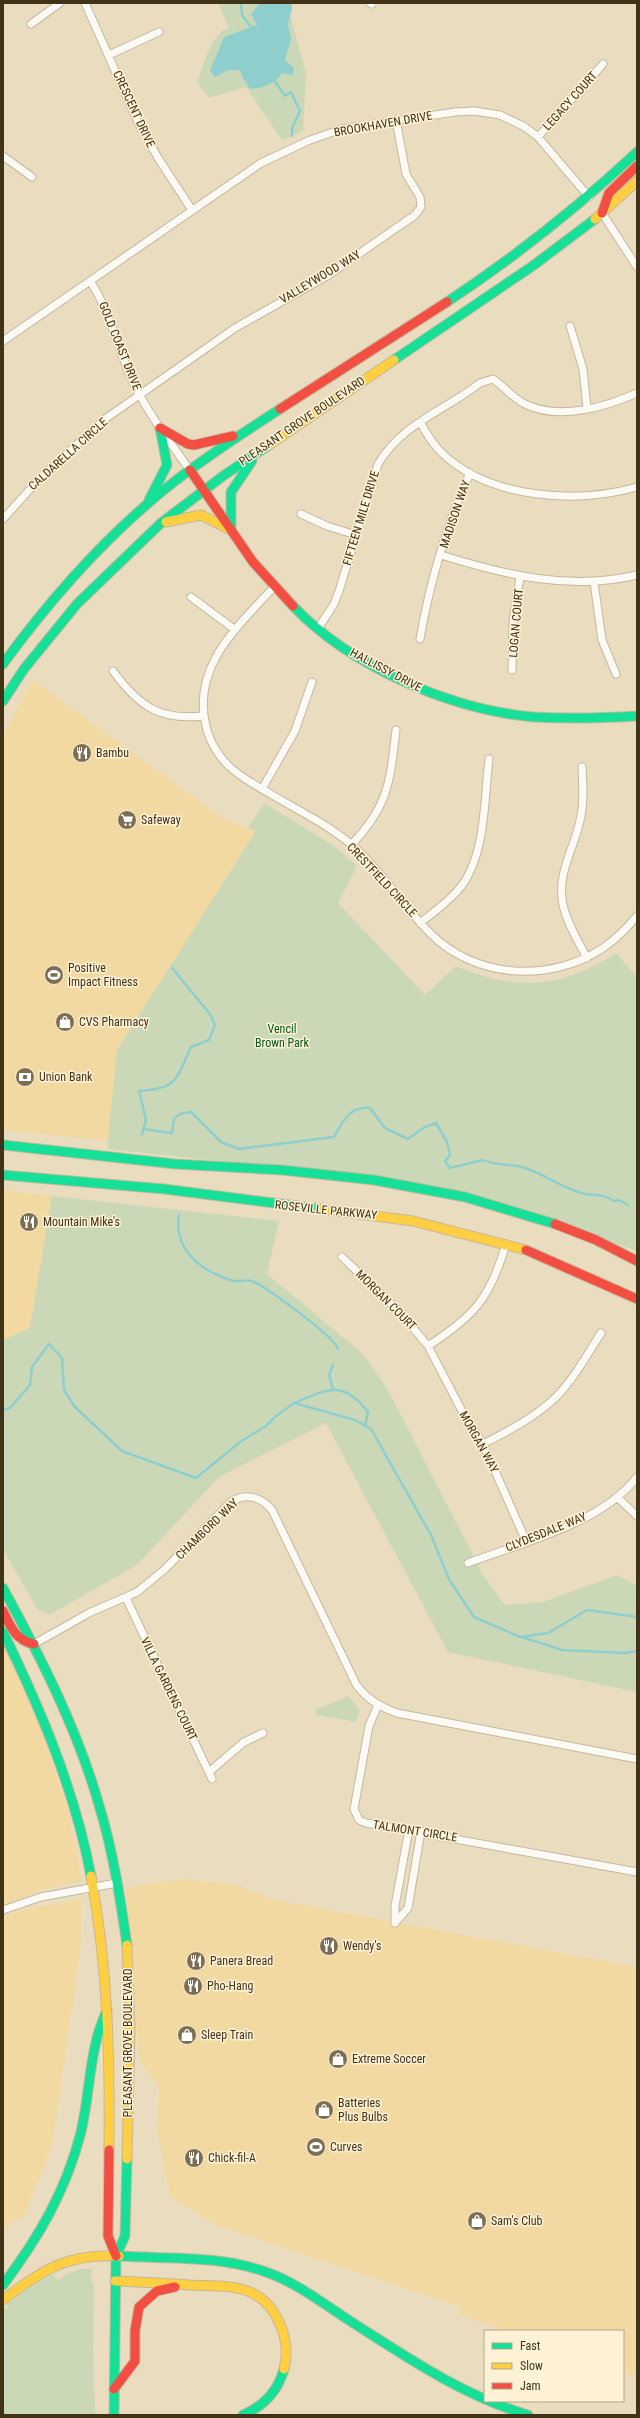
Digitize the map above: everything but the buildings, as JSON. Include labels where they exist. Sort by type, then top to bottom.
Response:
[{"type":"main road","name":"PLEASANT GROVE BOULEVARD","points":[[3,664],[45,608],[89,558],[146,505],[190,470],[245,432],[522,249],[589,197],[637,152]]},
{"type":"main road","points":[[602,213],[602,202],[637,166]]},
{"type":"main road","name":"PLEASANT GROVE BOULEVARD","points":[[3,701],[24,669],[77,604],[161,523],[259,451],[534,266],[602,213],[637,181]]},
{"type":"main road","points":[[160,428],[188,444],[194,445],[245,432]]},
{"type":"main road","points":[[146,505],[167,465],[160,428]]},
{"type":"main road","points":[[161,523],[201,516],[231,530],[229,493],[232,486],[259,451]]},
{"type":"main road","name":"HALLISSY DRIVE","points":[[190,470],[231,530],[274,587],[319,627],[368,663],[402,681],[436,695],[477,708],[521,716],[558,720],[602,720],[637,716]]},
{"type":"main road","points":[[3,1145],[90,1153],[176,1164],[281,1170],[386,1182],[455,1195],[514,1211],[590,1237],[637,1261]]},
{"type":"main road","name":"ROSEVILLE PARKWAY","points":[[3,1175],[164,1189],[278,1205],[358,1213],[413,1221],[506,1244],[552,1260],[637,1299]]},
{"type":"main road","name":"PLEASANT GROVE BOULEVARD","points":[[3,1588],[34,1644],[64,1706],[90,1771],[102,1812],[117,1883],[127,1947],[130,2009],[125,2236],[116,2256],[114,2415]]},
{"type":"main road","points":[[3,1611],[18,1637],[26,1644],[34,1644]]},
{"type":"main road","name":"PLEASANT GROVE BOULEVARD","points":[[3,1632],[30,1687],[56,1750],[78,1820],[93,1887],[103,1951],[107,2010],[108,2236],[116,2256]]},
{"type":"main road","points":[[3,2285],[31,2248],[46,2223],[71,2166],[81,2130],[96,2040],[107,2010]]},
{"type":"main road","points":[[3,2300],[46,2269],[62,2262],[90,2256],[212,2259],[267,2272],[296,2286],[456,2389],[484,2401]]},
{"type":"main road","points":[[115,2281],[228,2286],[252,2293],[270,2308],[282,2327],[287,2349],[286,2360],[279,2383],[266,2401],[243,2415]]},
{"type":"main road","points":[[114,2389],[135,2361],[135,2331],[139,2307],[157,2292],[191,2285]]},
{"type":"main road","points":[[485,2402],[528,2415]]},
{"type":"street","points":[[31,24],[60,3]]},
{"type":"street","name":"CRESCENT DRIVE","points":[[85,3],[138,122],[158,158],[192,210]]},
{"type":"street","points":[[109,55],[159,32]]},
{"type":"street","name":"LEGACY COURT","points":[[538,137],[603,64]]},
{"type":"street","name":"BROOKHAVEN DRIVE","points":[[90,281],[261,163],[284,151],[342,129],[455,112],[488,112],[512,120],[538,137],[589,197]]},
{"type":"street","name":"VALLEYWOOD WAY","points":[[139,395],[235,328],[346,263],[415,215],[421,207],[420,197],[406,174],[396,120]]},
{"type":"street","points":[[3,156],[32,177]]},
{"type":"street","points":[[602,213],[637,266]]},
{"type":"street","points":[[3,341],[90,281]]},
{"type":"street","name":"GOLD COAST DRIVE","points":[[90,281],[103,303],[126,366],[139,395],[190,470]]},
{"type":"street","points":[[570,326],[583,369],[587,408]]},
{"type":"street","name":"FIFTEEN MILE DRIVE","points":[[319,627],[334,604],[378,464],[396,439],[480,382],[493,380],[503,386],[513,397],[528,405],[556,411],[604,406],[637,393]]},
{"type":"street","name":"CALDARELLA CIRCLE","points":[[3,519],[19,499],[70,449],[105,419],[139,395]]},
{"type":"street","points":[[420,422],[443,454],[470,473],[503,486],[551,496],[582,496],[618,492],[637,486]]},
{"type":"street","name":"MADISON WAY","points":[[420,639],[425,610],[453,515],[470,473]]},
{"type":"street","points":[[301,514],[327,526],[356,535]]},
{"type":"street","points":[[441,555],[520,577],[558,581],[594,582],[637,575]]},
{"type":"street","name":"LOGAN COURT","points":[[512,670],[513,622],[520,577]]},
{"type":"street","points":[[594,582],[602,640],[616,674]]},
{"type":"street","name":"CRESTFIELD CIRCLE","points":[[274,587],[234,629],[213,662],[208,674],[203,698],[203,716],[214,747],[224,761],[235,772],[351,845],[420,923],[453,952],[472,962],[501,970],[546,971],[587,958],[616,938],[637,916]]},
{"type":"street","points":[[191,597],[234,629]]},
{"type":"street","points":[[113,670],[129,693],[140,702],[154,710],[168,716],[185,718],[203,716]]},
{"type":"street","points":[[262,788],[296,731],[312,682]]},
{"type":"street","points":[[351,845],[377,814],[386,795],[391,775],[396,730]]},
{"type":"street","points":[[420,923],[449,900],[470,873],[476,856],[480,835],[489,759]]},
{"type":"street","points":[[582,767],[584,796],[581,816],[564,870],[562,887],[563,904],[568,919],[587,958]]},
{"type":"street","points":[[428,1346],[458,1326],[477,1308],[497,1271],[506,1244]]},
{"type":"street","name":"MORGAN COURT","points":[[342,1257],[400,1312],[428,1346]]},
{"type":"street","points":[[483,1444],[523,1422],[555,1397],[576,1372],[601,1333]]},
{"type":"street","name":"MORGAN WAY","points":[[428,1346],[462,1411],[483,1444],[526,1541]]},
{"type":"street","name":"CLYDESDALE WAY","points":[[468,1563],[572,1524],[617,1497],[637,1477]]},
{"type":"street","name":"CHAMBORD WAY","points":[[34,1644],[94,1611],[126,1598],[164,1570],[231,1502],[239,1497],[257,1498],[265,1502],[272,1510],[282,1528],[356,1684],[378,1705]]},
{"type":"street","points":[[617,1497],[637,1516]]},
{"type":"street","name":"VILLA GARDENS COURT","points":[[126,1598],[212,1779]]},
{"type":"street","points":[[378,1705],[396,1713],[637,1759]]},
{"type":"street","name":"TALMONT CIRCLE","points":[[378,1705],[369,1726],[354,1809],[359,1820],[366,1823],[421,1831],[637,1872]]},
{"type":"street","points":[[209,1772],[244,1742],[264,1733]]},
{"type":"street","points":[[409,1829],[395,1906],[395,1923],[408,1908],[421,1831]]},
{"type":"street","points":[[3,1910],[41,1897],[117,1883]]},
{"type":"shaded area","points":[[33,680],[225,820],[256,831],[109,1141],[3,1130],[3,735]]},
{"type":"shaded area","points":[[3,1190],[52,1196],[30,1328],[3,1340]]},
{"type":"shaded area","points":[[3,1644],[39,1723],[68,1809],[82,1881],[40,1890],[3,1906]]},
{"type":"shaded area","points":[[184,1879],[237,1885],[274,1900],[637,1967],[637,2375],[624,2374],[624,2330],[504,2330],[460,2315],[461,2307],[214,2224],[170,2196],[157,2128],[159,2088],[139,2059],[126,1888]]},
{"type":"shaded area","points":[[82,1899],[80,1954],[52,2146],[24,2216],[3,2228],[3,1919],[17,1911]]},
{"type":"green space","points":[[218,3],[287,3],[306,74],[303,131],[282,140],[246,87],[209,98],[197,82],[213,42],[223,31],[229,28]]},
{"type":"green space","name":"Vencil Brown Park","points":[[264,803],[334,846],[357,866],[338,903],[425,995],[456,966],[498,980],[518,983],[538,982],[557,979],[577,973],[596,965],[616,953],[637,977],[637,1251],[495,1203],[351,1175],[107,1149],[117,1050],[256,831],[248,828]]},
{"type":"green space","points":[[52,1196],[279,1221],[267,1274],[364,1355],[389,1392],[483,1575],[505,1605],[543,1602],[617,1575],[637,1586],[637,1692],[448,1652],[326,1423],[219,1477],[137,1565],[49,1615],[37,1609],[3,1549],[3,1340],[30,1328]]},
{"type":"green space","points":[[348,1696],[360,1711],[356,1722],[317,1715],[315,1710]]},
{"type":"green space","points":[[81,2269],[92,2269],[91,2283],[94,2284],[93,2350],[95,2415],[3,2415],[3,2310],[9,2306],[6,2305],[30,2287],[54,2274],[56,2273],[54,2276],[58,2281],[68,2273]]},
{"type":"water","points":[[260,3],[291,3],[292,9],[288,24],[291,39],[285,60],[294,68],[293,75],[282,73],[276,80],[268,85],[250,89],[240,70],[228,70],[215,77],[210,71],[224,37],[257,25],[251,14]]},
{"type":"waterway","points":[[241,3],[242,15],[251,27]]},
{"type":"waterway","points":[[275,81],[285,96],[291,92],[300,111],[292,128],[292,136]]},
{"type":"waterway","points":[[142,1134],[146,1120],[139,1091],[161,1088],[174,1081],[182,1068],[191,1047],[209,1040],[215,1025],[210,1014],[172,968]]},
{"type":"waterway","points":[[143,1129],[172,1133],[174,1119],[180,1114],[191,1112],[221,1142],[239,1149],[334,1137],[344,1120],[352,1112],[357,1109],[370,1108],[385,1128],[408,1139],[425,1127],[436,1123],[447,1142],[450,1155],[445,1161],[450,1168],[483,1160],[492,1163],[517,1166],[538,1173],[577,1192],[603,1196],[614,1201],[619,1200],[628,1205]]},
{"type":"waterway","points":[[179,1215],[178,1227],[180,1238],[185,1248],[199,1264],[219,1276],[230,1280],[252,1281],[259,1285],[313,1324],[325,1334],[338,1349]]},
{"type":"waterway","points":[[3,1410],[10,1408],[30,1385],[32,1367],[49,1344],[62,1358],[64,1390],[74,1406],[122,1451],[196,1478],[240,1442],[266,1426],[275,1417],[294,1403],[355,1420],[371,1429],[431,1535],[449,1579],[474,1617],[520,1637],[548,1633],[587,1610],[637,1617]]},
{"type":"waterway","points":[[333,1365],[329,1375],[333,1389]]},
{"type":"waterway","points":[[295,1403],[326,1391],[342,1391],[351,1395],[368,1412],[365,1426]]},
{"type":"waterway","points":[[522,1637],[562,1650],[625,1653],[637,1651]]},
{"type":"traffic: fast","points":[[447,302],[545,231],[569,212],[637,152]]},
{"type":"traffic: fast","points":[[394,360],[534,265],[595,219]]},
{"type":"traffic: fast","points":[[3,664],[60,591],[124,525],[183,475],[280,409]]},
{"type":"traffic: fast","points":[[149,500],[167,465],[160,428]]},
{"type":"traffic: fast","points":[[3,701],[24,669],[77,604],[161,523],[223,476],[269,445]]},
{"type":"traffic: fast","points":[[231,530],[231,492],[252,461]]},
{"type":"traffic: fast","points":[[293,606],[317,628],[344,648],[373,666],[404,682],[437,695],[502,713],[534,717],[586,718],[637,716]]},
{"type":"traffic: fast","points":[[3,1145],[175,1164],[282,1170],[374,1180],[465,1197],[555,1224]]},
{"type":"traffic: fast","points":[[3,1175],[164,1189],[321,1209]]},
{"type":"traffic: fast","points":[[3,1588],[57,1694],[90,1776],[104,1822],[112,1857],[127,1945]]},
{"type":"traffic: fast","points":[[3,1632],[31,1691],[55,1751],[76,1813],[91,1876]]},
{"type":"traffic: fast","points":[[3,2285],[40,2231],[68,2174],[81,2132],[97,2038],[107,2010]]},
{"type":"traffic: fast","points":[[114,2415],[116,2256],[125,2236],[127,2159]]},
{"type":"traffic: fast","points":[[119,2256],[211,2260],[248,2267],[277,2276],[308,2293],[390,2347],[457,2386],[484,2399]]},
{"type":"traffic: fast","points":[[243,2415],[257,2407],[269,2397],[278,2384],[284,2369]]},
{"type":"traffic: fast","points":[[492,2402],[528,2415]]},
{"type":"traffic: slow","points":[[595,219],[637,181]]},
{"type":"traffic: slow","points":[[269,445],[394,360]]},
{"type":"traffic: slow","points":[[166,522],[201,515],[231,530]]},
{"type":"traffic: slow","points":[[321,1209],[413,1221],[526,1250]]},
{"type":"traffic: slow","points":[[91,1876],[101,1944],[107,2013],[109,2150]]},
{"type":"traffic: slow","points":[[127,1945],[130,2028],[127,2159]]},
{"type":"traffic: slow","points":[[3,2300],[30,2280],[56,2266],[85,2257],[119,2256]]},
{"type":"traffic: slow","points":[[115,2281],[229,2287],[242,2289],[253,2293],[263,2300],[272,2310],[280,2324],[286,2346],[284,2369]]},
{"type":"traffic: jam","points":[[602,213],[609,193],[637,166]]},
{"type":"traffic: jam","points":[[280,409],[447,302]]},
{"type":"traffic: jam","points":[[160,428],[188,444],[194,445],[233,436]]},
{"type":"traffic: jam","points":[[190,470],[253,562],[293,606]]},
{"type":"traffic: jam","points":[[555,1224],[596,1240],[637,1261]]},
{"type":"traffic: jam","points":[[526,1250],[637,1299]]},
{"type":"traffic: jam","points":[[3,1611],[14,1632],[23,1640],[34,1644]]},
{"type":"traffic: jam","points":[[109,2150],[108,2236],[116,2256]]},
{"type":"traffic: jam","points":[[114,2389],[135,2361],[135,2331],[139,2307],[157,2291],[175,2287]]},
{"type":"place","name":"Bambu","points":[[82,753]]},
{"type":"place","name":"Safeway","points":[[127,820]]},
{"type":"place","name":"Positive Impact Fitness","points":[[54,975]]},
{"type":"place","name":"CVS Pharmacy","points":[[65,1022]]},
{"type":"place","name":"Union Bank","points":[[25,1077]]},
{"type":"place","name":"Mountain Mike's","points":[[29,1222]]},
{"type":"place","name":"Wendy's","points":[[329,1946]]},
{"type":"place","name":"Panera Bread","points":[[196,1961]]},
{"type":"place","name":"Pho-Hang","points":[[193,1986]]},
{"type":"place","name":"Sleep Train","points":[[187,2035]]},
{"type":"place","name":"Extreme Soccer","points":[[338,2059]]},
{"type":"place","name":"Batteries Plus Bulbs","points":[[324,2110]]},
{"type":"place","name":"Curves","points":[[316,2147]]},
{"type":"place","name":"Chick-fil-A","points":[[194,2158]]},
{"type":"place","name":"Sam's Club","points":[[477,2221]]}]
